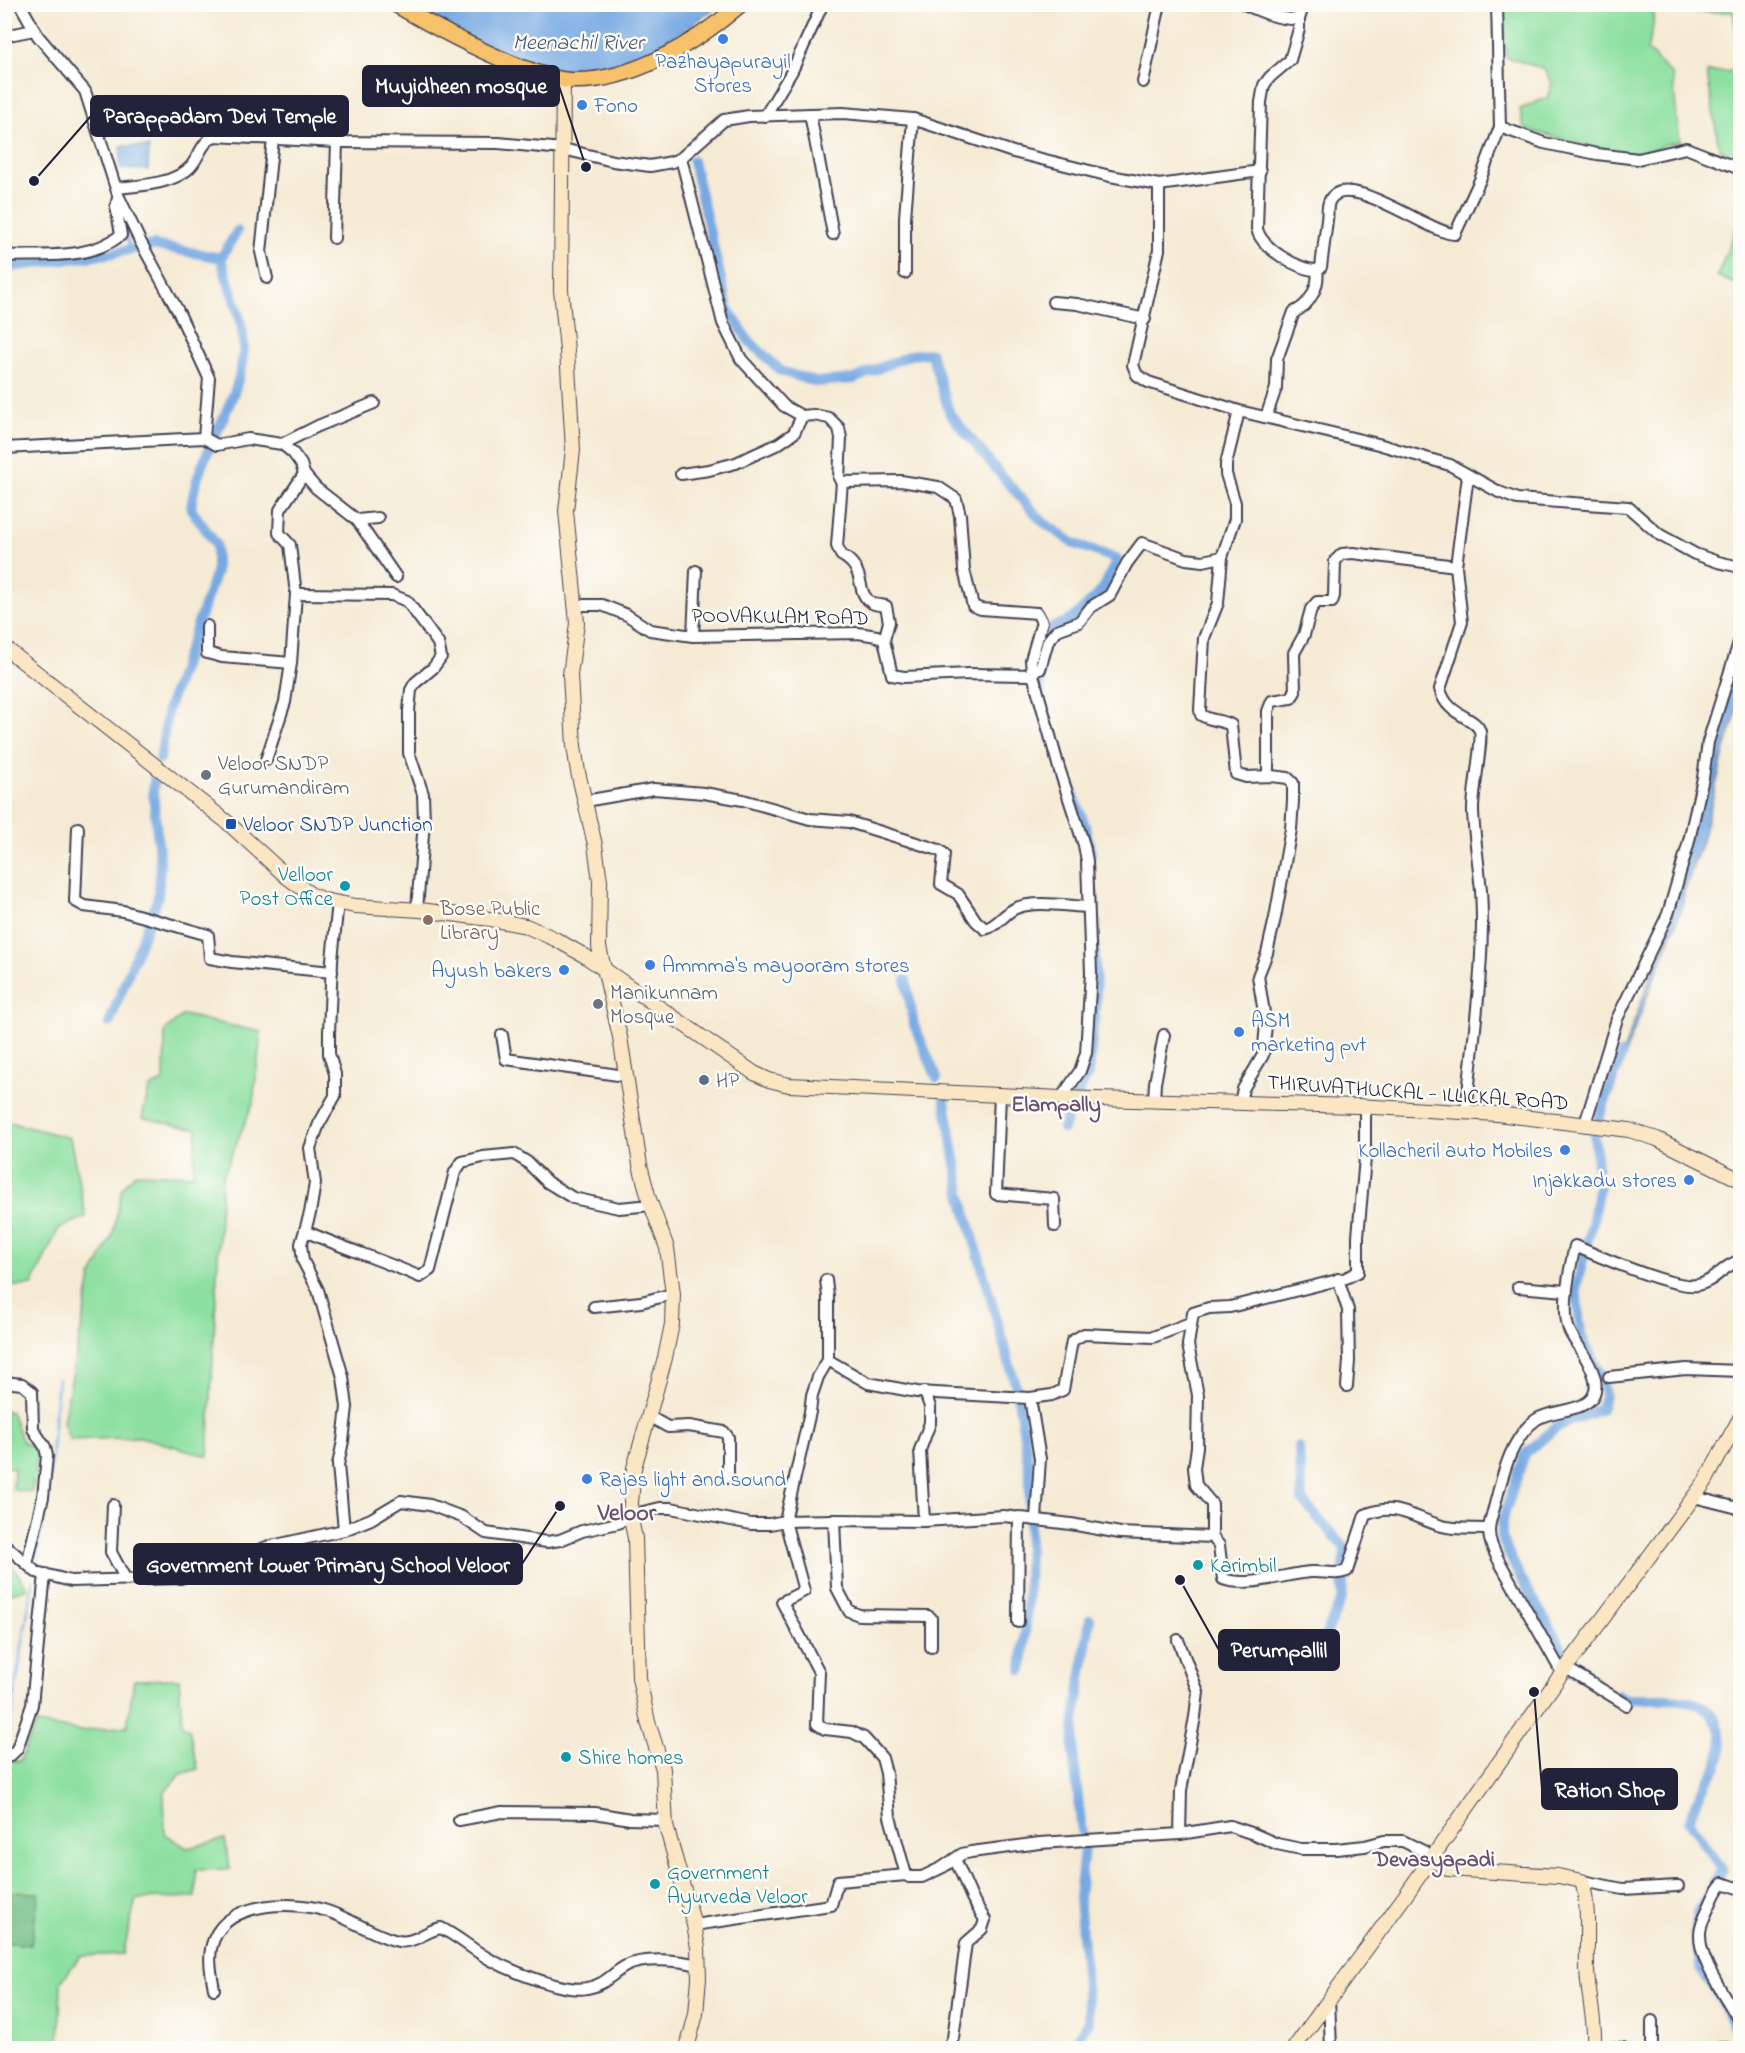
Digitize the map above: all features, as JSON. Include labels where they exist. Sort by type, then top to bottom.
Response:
[{"type":"main road","points":[[395,4],[436,29],[477,49],[530,71],[562,80],[598,79],[638,68],[704,33],[741,4]]},
{"type":"main road","points":[[562,80],[561,290],[573,450],[566,511],[577,605],[570,675],[574,746],[595,845],[600,881],[599,947],[620,1037],[640,1165],[667,1248],[673,1294],[672,1324],[650,1417],[634,1468],[630,1515],[635,1538],[639,1678],[648,1722],[663,1769],[665,1820],[694,1925],[698,1965],[696,2014],[687,2049]]},
{"type":"main road","name":"THIRUVATHUCKAL - ILLICKAL ROAD","points":[[4,647],[227,822],[300,888],[324,900],[355,906],[417,909],[520,924],[555,939],[585,956],[754,1073],[769,1080],[789,1085],[1000,1095],[1240,1102],[1497,1114],[1629,1130],[1657,1139],[1740,1180]]},
{"type":"main road","points":[[1294,2049],[1566,1668],[1705,1482],[1740,1418]]},
{"type":"main road","points":[[1432,1858],[1448,1869],[1558,1876],[1582,1881],[1586,1898],[1587,1972],[1594,2048]]},
{"type":"street","points":[[20,4],[34,30],[85,91],[118,192],[209,378],[205,439]]},
{"type":"street","points":[[1143,82],[1160,4]]},
{"type":"street","points":[[1244,4],[1261,12],[1292,19],[1299,18]]},
{"type":"street","points":[[1304,4],[1290,60],[1270,76],[1264,85],[1261,102],[1257,228],[1266,246],[1309,270],[1317,270],[1321,267],[1329,202],[1335,193],[1343,190],[1363,194],[1427,223],[1441,232],[1455,234],[1480,180],[1500,127],[1497,4]]},
{"type":"street","points":[[765,116],[792,71],[821,8]]},
{"type":"street","points":[[4,36],[34,30]]},
{"type":"street","points":[[118,192],[155,185],[190,168],[204,142],[214,136],[337,142],[498,143],[562,149],[614,161],[650,166],[681,158],[724,120],[749,116],[843,113],[913,119],[1013,152],[1110,176],[1159,185],[1260,171]]},
{"type":"street","points":[[810,114],[833,234]]},
{"type":"street","points":[[904,273],[905,217],[913,119]]},
{"type":"street","points":[[1500,127],[1544,143],[1638,159],[1686,148],[1740,169]]},
{"type":"street","points":[[267,278],[261,252],[273,139]]},
{"type":"street","points":[[334,238],[337,142]]},
{"type":"street","points":[[681,158],[723,323],[741,359],[784,406],[802,416],[829,418],[839,428],[842,438],[839,478],[842,482],[837,546],[841,555],[858,568],[863,593],[871,603],[886,606],[889,622],[884,640]]},
{"type":"street","points":[[1159,185],[1159,250],[1133,365],[1137,375],[1148,382],[1239,411],[1378,444],[1450,465],[1516,499],[1628,507],[1660,535],[1695,554],[1740,567]]},
{"type":"street","points":[[4,256],[67,256],[110,243],[121,235],[117,206],[118,192]]},
{"type":"street","points":[[1266,417],[1276,388],[1276,359],[1288,324],[1294,312],[1303,308],[1312,294],[1319,279],[1317,270]]},
{"type":"street","points":[[1053,302],[1077,304],[1145,319]]},
{"type":"street","points":[[282,444],[374,403]]},
{"type":"street","points":[[1239,411],[1226,464],[1226,474],[1235,503],[1235,519],[1222,557],[1218,603],[1204,638],[1200,710],[1201,715],[1210,720],[1231,725],[1236,774],[1288,778],[1293,783],[1291,828],[1267,952],[1258,976],[1266,1025],[1263,1055],[1243,1089],[1240,1102]]},
{"type":"street","points":[[681,474],[736,463],[778,444],[794,433],[802,416]]},
{"type":"street","points":[[4,448],[205,439],[217,445],[248,439],[282,444],[293,453],[301,464],[304,474],[316,488],[357,520],[396,577]]},
{"type":"street","points":[[266,760],[285,702],[291,663],[296,594],[290,545],[279,533],[280,510],[304,474]]},
{"type":"street","points":[[1466,1113],[1482,929],[1481,882],[1473,812],[1481,735],[1474,723],[1452,710],[1440,692],[1462,622],[1456,566],[1468,476]]},
{"type":"street","points":[[842,482],[901,481],[938,487],[956,499],[960,515],[964,570],[973,606],[981,609],[1038,613],[1040,616],[1042,622],[1030,660],[1035,671],[1057,761],[1084,845],[1086,861],[1091,973],[1086,1053],[1072,1098]]},
{"type":"street","points":[[357,520],[378,518]]},
{"type":"street","points":[[1035,671],[1048,641],[1057,630],[1080,622],[1091,607],[1110,595],[1126,563],[1142,543],[1186,559],[1203,561],[1222,557]]},
{"type":"street","points":[[1268,776],[1268,711],[1272,701],[1291,698],[1295,692],[1294,653],[1304,635],[1311,609],[1317,602],[1332,602],[1335,561],[1342,554],[1353,553],[1456,566]]},
{"type":"street","points":[[693,636],[696,571]]},
{"type":"street","points":[[296,594],[392,595],[407,601],[438,643],[441,657],[433,668],[415,683],[411,690],[409,711],[409,753],[423,794],[424,822],[417,909]]},
{"type":"street","name":"POOVAKULAM ROAD","points":[[577,605],[602,605],[627,615],[650,630],[693,636],[858,633],[877,636],[884,640],[892,675],[904,677],[1035,671]]},
{"type":"street","points":[[207,626],[207,653],[222,657],[291,663]]},
{"type":"street","points":[[1587,1124],[1617,1018],[1668,914],[1688,845],[1703,778],[1708,742],[1740,639]]},
{"type":"street","points":[[585,801],[654,789],[704,792],[743,800],[810,819],[849,822],[939,849],[945,859],[941,884],[958,894],[976,921],[985,929],[992,927],[1014,909],[1028,904],[1087,907]]},
{"type":"street","points":[[78,828],[75,900],[84,906],[123,911],[208,935],[210,958],[332,972]]},
{"type":"street","points":[[338,902],[332,972],[329,1054],[335,1074],[335,1096],[319,1124],[310,1148],[315,1183],[301,1244],[303,1261],[321,1299],[343,1377],[347,1407],[338,1465],[344,1530]]},
{"type":"street","points":[[502,1035],[506,1059],[625,1076]]},
{"type":"street","points":[[1154,1100],[1164,1035]]},
{"type":"street","points":[[1000,1095],[996,1194],[1054,1199],[1055,1226]]},
{"type":"street","points":[[1365,1107],[1365,1158],[1358,1236],[1358,1272],[1338,1280],[1230,1307],[1209,1308],[1193,1313],[1188,1346],[1198,1395],[1197,1447],[1194,1468],[1196,1485],[1212,1504],[1212,1537],[1219,1545],[1223,1579],[1232,1582],[1314,1572],[1337,1575],[1347,1571],[1365,1515],[1377,1510],[1388,1508],[1443,1527],[1489,1529]]},
{"type":"street","points":[[304,1232],[420,1276],[430,1270],[455,1172],[462,1162],[514,1154],[547,1182],[573,1198],[619,1208],[652,1205]]},
{"type":"street","points":[[1627,1705],[1566,1668],[1499,1561],[1491,1544],[1489,1529],[1506,1467],[1523,1432],[1537,1419],[1586,1405],[1594,1394],[1595,1381],[1592,1369],[1568,1328],[1566,1291],[1575,1246],[1660,1280],[1695,1286],[1706,1283],[1733,1263],[1740,1261]]},
{"type":"street","points":[[826,1280],[828,1360],[818,1377],[812,1395],[785,1521],[804,1591],[783,1602],[819,1672],[818,1724],[825,1729],[852,1732],[864,1738],[882,1758],[886,1773],[890,1817],[906,1875]]},
{"type":"street","points":[[1338,1280],[1348,1310],[1347,1386]]},
{"type":"street","points":[[1518,1287],[1566,1291]]},
{"type":"street","points":[[594,1307],[641,1302],[673,1294]]},
{"type":"street","points":[[828,1360],[868,1383],[925,1392],[1022,1398],[1052,1395],[1063,1390],[1072,1341],[1084,1334],[1153,1336],[1190,1323]]},
{"type":"street","points":[[1609,1377],[1686,1369],[1740,1371]]},
{"type":"street","points":[[4,1382],[22,1384],[32,1392],[33,1429],[45,1447],[47,1456],[43,1497],[27,1564]]},
{"type":"street","points":[[924,1521],[920,1450],[930,1424],[930,1407],[925,1392]]},
{"type":"street","points":[[1022,1398],[1040,1459],[1036,1519]]},
{"type":"street","points":[[650,1417],[668,1427],[689,1426],[724,1432],[728,1437],[728,1478]]},
{"type":"street","points":[[1694,1497],[1738,1508],[1740,1511]]},
{"type":"street","points":[[4,1544],[36,1572],[71,1581],[181,1578],[267,1546],[344,1530],[371,1519],[401,1501],[430,1505],[462,1517],[486,1533],[547,1542],[618,1523],[630,1515],[660,1508],[671,1508],[752,1524],[834,1520],[924,1521],[990,1516],[1036,1519],[1120,1533],[1212,1537]]},
{"type":"street","points":[[113,1505],[111,1552],[126,1580]]},
{"type":"street","points":[[1018,1622],[1019,1517]]},
{"type":"street","points":[[834,1520],[837,1588],[849,1611],[859,1615],[928,1616],[932,1623],[931,1647]]},
{"type":"street","points":[[4,1758],[18,1749],[32,1705],[45,1574]]},
{"type":"street","points":[[1178,1640],[1198,1692],[1181,1790],[1180,1834]]},
{"type":"street","points":[[459,1820],[502,1812],[596,1814],[630,1819],[665,1820]]},
{"type":"street","points":[[694,1925],[831,1905],[838,1881],[906,1875],[922,1877],[971,1852],[1040,1843],[1180,1834],[1230,1826],[1277,1844],[1301,1849],[1365,1846],[1384,1841],[1403,1841],[1432,1858]]},
{"type":"street","points":[[948,2049],[953,2038],[966,1943],[982,1929],[985,1920],[972,1898],[955,1859]]},
{"type":"street","points":[[1582,1881],[1623,1889],[1678,1887]]},
{"type":"street","points":[[1740,1889],[1723,1883],[1718,1887],[1700,1933],[1703,1950],[1711,1971],[1740,2023]]},
{"type":"street","points":[[214,1989],[209,1961],[214,1938],[224,1924],[243,1912],[268,1905],[306,1906],[330,1912],[395,1941],[416,1941],[427,1933],[441,1928],[491,1960],[540,1980],[565,1987],[585,1989],[603,1984],[627,1965],[641,1962],[669,1960],[698,1965]]},
{"type":"street","points":[[1329,2000],[1330,2049]]},
{"type":"street","points":[[1652,2021],[1652,2049]]},
{"type":"street","points":[[1594,2048],[1623,2049]]},
{"type":"street","points":[[1720,2049],[1726,2049]]},
{"type":"green space","points":[[1618,4],[1633,6],[1635,4],[1740,5],[1740,54],[1733,12],[1654,12],[1647,50],[1672,75],[1680,142],[1666,144],[1644,154],[1611,152],[1524,129],[1520,109],[1547,98],[1552,83],[1544,69],[1506,57],[1504,5]]},
{"type":"green space","points":[[1740,71],[1740,159],[1719,149],[1707,72]]},
{"type":"green space","points":[[1740,219],[1740,286],[1717,276]]},
{"type":"green space","points":[[183,1015],[261,1032],[253,1103],[222,1178],[208,1456],[141,1437],[70,1440],[63,1422],[91,1278],[113,1234],[122,1188],[136,1173],[193,1175],[197,1129],[142,1118],[149,1089],[164,1080],[165,1031]]},
{"type":"green space","points":[[5,1121],[70,1138],[86,1217],[59,1228],[32,1285],[5,1287]]},
{"type":"green space","points":[[5,1410],[11,1412],[23,1442],[38,1450],[32,1492],[13,1490],[14,1468],[5,1466]]},
{"type":"green space","points":[[5,1556],[28,1588],[5,1595]]},
{"type":"green space","points":[[179,1679],[182,1724],[189,1729],[198,1769],[181,1774],[164,1792],[165,1834],[187,1848],[225,1839],[230,1869],[196,1870],[196,1897],[136,1899],[123,1954],[80,1956],[61,1982],[59,2048],[5,2048],[5,1942],[31,1945],[38,1893],[5,1892],[4,1761],[20,1761],[36,1724],[82,1731],[127,1726],[134,1680]]},
{"type":"green space","points":[[5,1892],[39,1893],[31,1945],[5,1942]]},
{"type":"water","name":"Meenachil River","points":[[406,5],[720,5],[627,69],[577,79],[537,68],[467,39]]},
{"type":"water","points":[[121,146],[149,147],[148,170],[120,169]]},
{"type":"water","points":[[1740,648],[1740,702],[1726,745],[1701,844],[1684,891],[1682,908],[1594,1133],[1671,919],[1708,754]]},
{"type":"waterway","points":[[693,161],[728,309],[748,340],[781,371],[816,382],[854,379],[910,355],[931,353],[950,414],[1043,522],[1073,543],[1117,559],[1104,587],[1093,600],[1071,620],[1049,629],[1038,656],[1041,690]]},
{"type":"waterway","points":[[160,759],[168,708],[216,572],[216,544],[191,509],[201,469],[233,395],[243,356],[244,344],[240,319],[221,258],[237,231]]},
{"type":"waterway","points":[[126,235],[130,249]]},
{"type":"waterway","points":[[4,269],[153,245],[221,258]]},
{"type":"waterway","points":[[109,1023],[158,898],[160,864],[153,791],[155,777]]},
{"type":"waterway","points":[[1070,785],[1085,826],[1091,853]]},
{"type":"waterway","points":[[1063,1129],[1069,1111],[1088,1075],[1096,998],[1093,893]]},
{"type":"waterway","points":[[906,980],[914,1025],[937,1078]]},
{"type":"waterway","points":[[1565,1653],[1518,1573],[1502,1539],[1502,1521],[1525,1454],[1558,1426],[1601,1409],[1605,1395],[1601,1375],[1581,1336],[1576,1288],[1599,1185],[1594,1133],[1622,1054]]},
{"type":"waterway","points":[[944,1096],[962,1198],[1016,1387],[1030,1474],[1028,1596],[1022,1670]]},
{"type":"waterway","points":[[49,1483],[58,1379]]},
{"type":"waterway","points":[[1299,1447],[1302,1500],[1345,1548],[1342,1598],[1319,1650]]},
{"type":"waterway","points":[[36,1561],[43,1519]]},
{"type":"waterway","points":[[4,1738],[8,1733],[33,1580]]},
{"type":"waterway","points":[[1082,1832],[1073,1753],[1075,1719],[1090,1619]]},
{"type":"waterway","points":[[1579,1667],[1594,1680]]},
{"type":"waterway","points":[[1618,1695],[1630,1699],[1677,1699],[1698,1704],[1714,1717],[1719,1728],[1721,1751],[1717,1767],[1698,1798],[1689,1822],[1722,1869],[1698,1913],[1695,1934],[1701,1970],[1715,1989],[1740,2038]]},
{"type":"waterway","points":[[1070,2048],[1089,2022],[1079,1897],[1084,1849]]},
{"type":"place","name":"Pazhayapurayil Stores","points":[[723,39]]},
{"type":"place","name":"Fono","points":[[582,105]]},
{"type":"place","name":"Muyidheen mosque","points":[[586,167]]},
{"type":"place","name":"Parappadam Devi Temple","points":[[34,181]]},
{"type":"place","name":"Veloor SNDP Gurumandiram","points":[[206,775]]},
{"type":"place","name":"Veloor SNDP Junction","points":[[231,824]]},
{"type":"place","name":"Velloor Post Office","points":[[345,886]]},
{"type":"place","name":"Bose Public Library","points":[[428,920]]},
{"type":"place","name":"Ammma's mayooram stores","points":[[650,965]]},
{"type":"place","name":"Ayush bakers","points":[[564,970]]},
{"type":"place","name":"Manikunnam Mosque","points":[[598,1004]]},
{"type":"place","name":"ASM marketing pvt","points":[[1239,1032]]},
{"type":"place","name":"HP","points":[[704,1080]]},
{"type":"place","name":"Kollacheril auto Mobiles","points":[[1565,1150]]},
{"type":"place","name":"Injakkadu stores","points":[[1689,1180]]},
{"type":"place","name":"Rajas light and sound","points":[[587,1479]]},
{"type":"place","name":"Government Lower Primary School Veloor","points":[[560,1506]]},
{"type":"place","name":"Karimbil","points":[[1198,1565]]},
{"type":"place","name":"Perumpallil","points":[[1180,1580]]},
{"type":"place","name":"Ration Shop","points":[[1534,1692]]},
{"type":"place","name":"Shire homes","points":[[566,1757]]},
{"type":"place","name":"Government Ayurveda Veloor","points":[[655,1884]]},
{"type":"district","name":"Elampally","points":[[1056,1103]]},
{"type":"district","name":"Veloor","points":[[627,1512]]},
{"type":"district","name":"Devasyapadi","points":[[1434,1858]]}]
